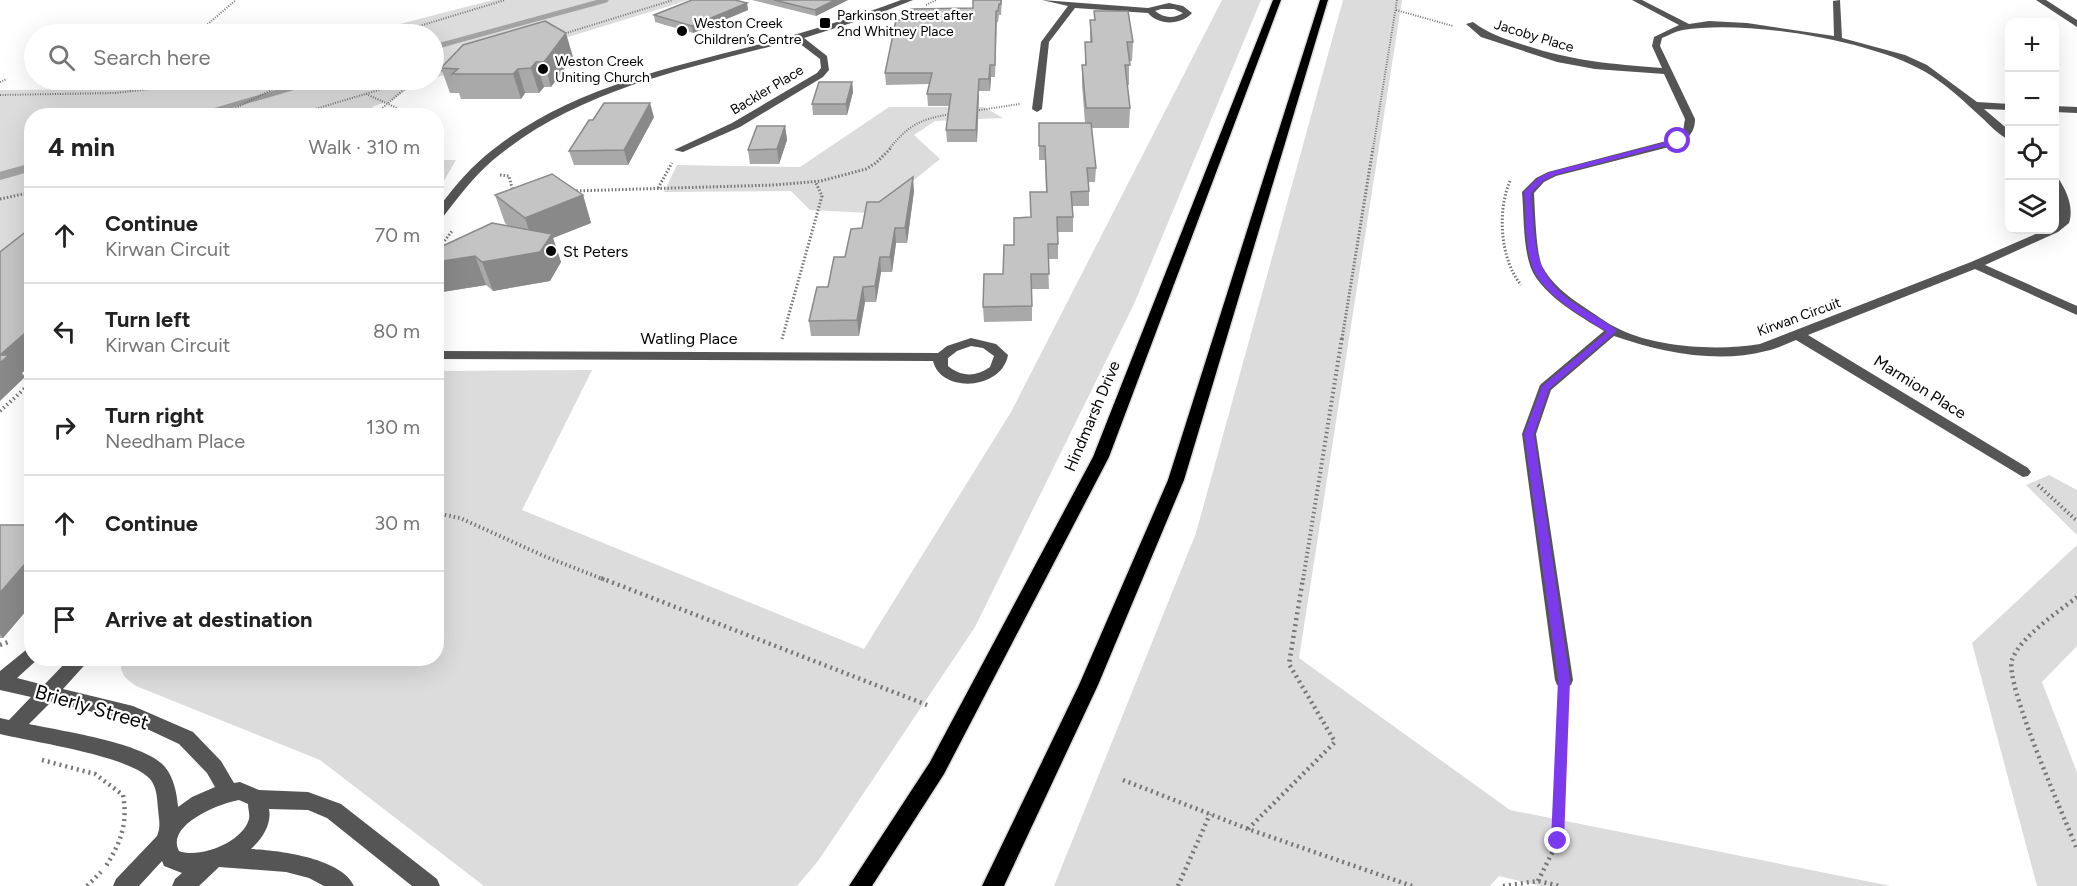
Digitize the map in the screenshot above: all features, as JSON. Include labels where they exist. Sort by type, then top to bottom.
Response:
[{"type":"main road","name":"Hindmarsh Drive","points":[[860,886],[937,768],[1101,457],[1277,0]]},
{"type":"main road","points":[[993,886],[1049,774],[1148,551],[1176,480],[1324,0]]},
{"type":"street","points":[[444,208],[468,177],[518,135],[591,96],[670,68],[797,38],[848,23],[909,0]]},
{"type":"street","points":[[1046,0],[1073,5],[1150,11]]},
{"type":"street","points":[[1636,0],[1686,25]]},
{"type":"street","points":[[2040,0],[2077,24]]},
{"type":"street","points":[[1837,1],[1838,38]]},
{"type":"street","points":[[1038,105],[1045,42],[1073,5]]},
{"type":"street","points":[[2058,12],[2077,13]]},
{"type":"street","name":"Jacoby Place","points":[[1470,24],[1484,35],[1560,60],[1595,66],[1666,71]]},
{"type":"street","name":"Kirwan Circuit","points":[[2005,133],[1973,105],[1918,64],[1879,48],[1838,38],[1741,25],[1686,25],[1668,29],[1658,37],[1656,46],[1690,119],[1691,125],[1685,136],[1669,144],[1552,174],[1540,180],[1528,192],[1535,264],[1547,283],[1569,303],[1612,331],[1673,348],[1721,352],[1763,348],[1975,265],[2043,234]]},
{"type":"street","name":"Backler Place","points":[[679,150],[736,125],[820,75],[826,68],[824,58],[797,38]]},
{"type":"street","points":[[1973,105],[2005,107]]},
{"type":"street","points":[[2059,109],[2077,110]]},
{"type":"street","name":"Kirwan Circuit","points":[[2059,187],[2065,206],[2064,221],[2059,225]]},
{"type":"street","points":[[1975,265],[2077,311]]},
{"type":"street","points":[[1564,680],[1529,434],[1545,388],[1612,331]]},
{"type":"street","name":"Marmion Place","points":[[1798,335],[2023,472]]},
{"type":"street","name":"Watling Place","points":[[444,355],[942,357]]},
{"type":"street","points":[[0,682],[24,662]]},
{"type":"street","points":[[6,728],[74,666]]},
{"type":"street","name":"Brierly Street","points":[[0,682],[133,714],[178,734],[186,738],[214,767],[228,792]]},
{"type":"street","points":[[6,728],[115,752],[145,762],[159,774],[166,790],[169,836],[166,853],[170,862],[179,867],[191,869],[215,863],[269,859],[305,865],[343,886]]},
{"type":"street","points":[[124,886],[169,836],[180,819],[203,801],[228,792],[240,791],[257,799],[308,801],[334,811],[429,886]]},
{"type":"street","points":[[183,886],[238,850],[257,828],[261,806],[257,799]]},
{"type":"path","points":[[208,24],[236,0]]},
{"type":"path","points":[[426,24],[505,0]]},
{"type":"path","points":[[558,35],[673,0]]},
{"type":"path","points":[[1248,829],[1335,742],[1289,664],[1398,0]]},
{"type":"path","points":[[1396,10],[1484,35]]},
{"type":"path","points":[[0,82],[7,79]]},
{"type":"path","points":[[0,95],[146,90]]},
{"type":"path","points":[[236,108],[271,90]]},
{"type":"path","points":[[319,108],[379,90]]},
{"type":"path","points":[[381,108],[402,90]]},
{"type":"path","points":[[365,94],[397,108]]},
{"type":"path","points":[[969,111],[1038,105]]},
{"type":"path","points":[[568,191],[816,183],[873,166],[886,156],[907,130],[916,123],[934,116],[957,113]]},
{"type":"path","points":[[658,189],[679,150]]},
{"type":"path","points":[[1516,175],[1510,181],[1504,195],[1506,255],[1510,268],[1525,289]]},
{"type":"path","points":[[509,176],[513,193],[524,193]]},
{"type":"path","points":[[777,357],[822,196],[816,183]]},
{"type":"path","points":[[0,199],[24,194]]},
{"type":"path","points":[[0,411],[24,389]]},
{"type":"path","points":[[2023,472],[2077,521]]},
{"type":"path","points":[[444,515],[460,518],[544,556],[927,705]]},
{"type":"path","points":[[2077,597],[2016,652],[2010,671],[2016,696],[2077,849]]},
{"type":"path","points":[[1538,881],[1558,841],[1564,680]]},
{"type":"path","points":[[32,758],[94,774],[123,795],[127,813],[123,840],[102,871],[87,886]]},
{"type":"path","points":[[1123,780],[1248,829],[1412,886]]},
{"type":"path","points":[[1178,886],[1210,814]]},
{"type":"path","points":[[1503,886],[1538,881],[1560,886]]},
{"type":"shaded area","points":[[493,0],[689,0],[444,75],[444,24],[400,24]]},
{"type":"shaded area","points":[[1222,0],[1261,0],[1134,304],[975,627],[818,861],[797,886],[484,886],[320,760],[136,686],[128,681],[121,668],[121,666],[444,666],[444,371],[592,370],[522,510],[864,649],[1011,412]]},
{"type":"shaded area","points":[[1343,0],[1402,0],[1299,658],[1510,810],[1891,886],[1540,886],[1499,876],[1490,886],[1054,886],[1196,533]]},
{"type":"shaded area","points":[[0,90],[406,90],[393,100],[372,108],[24,108],[24,239],[0,257]]},
{"type":"shaded area","points":[[889,107],[984,107],[1003,118],[935,121],[914,135],[940,159],[887,202],[868,213],[810,210],[791,191],[664,192],[677,165],[800,167]]},
{"type":"shaded area","points":[[444,160],[456,160],[444,181]]},
{"type":"shaded area","points":[[2049,475],[2077,490],[2077,535],[2026,485]]},
{"type":"shaded area","points":[[2077,545],[2077,646],[2042,682],[2077,772],[2077,886],[2037,886],[1972,643]]},
{"type":"building","points":[[692,0],[735,0],[747,3],[692,26],[654,15]]},
{"type":"building","points":[[774,0],[835,0],[815,10]]},
{"type":"building","points":[[973,0],[1001,0],[998,11],[996,11],[995,65],[990,65],[989,79],[979,79],[976,130],[946,130],[951,94],[927,94],[932,73],[885,73],[896,20],[909,20],[911,9],[973,8]]},
{"type":"building","points":[[1094,11],[1128,11],[1133,42],[1127,42],[1130,65],[1125,65],[1130,108],[1086,108],[1082,65],[1086,65],[1085,42],[1092,42],[1090,20],[1095,20]]},
{"type":"building","points":[[545,21],[566,33],[544,62],[536,62],[531,68],[518,69],[513,74],[452,74],[458,69],[444,68],[444,65],[463,45]]},
{"type":"building","points":[[819,82],[852,82],[846,104],[812,104]]},
{"type":"building","points":[[604,103],[650,103],[624,150],[569,151],[589,120],[593,120]]},
{"type":"building","points":[[1039,123],[1091,123],[1096,168],[1087,168],[1089,191],[1071,192],[1073,217],[1057,217],[1058,244],[1048,244],[1049,274],[1031,274],[1032,306],[983,307],[984,274],[1003,274],[1004,245],[1014,245],[1014,218],[1031,217],[1030,192],[1047,192],[1045,146],[1039,146]]},
{"type":"building","points":[[757,126],[785,126],[777,149],[748,150]]},
{"type":"building","points":[[552,174],[583,195],[525,218],[495,195]]},
{"type":"building","points":[[913,177],[905,228],[895,228],[890,257],[880,257],[875,286],[863,287],[857,320],[809,321],[817,287],[828,287],[834,257],[845,257],[851,229],[862,228],[867,202],[879,202]]},
{"type":"building","points":[[492,223],[552,234],[540,252],[482,262],[475,256],[444,261],[444,245]]},
{"type":"building","points":[[24,233],[24,334],[0,355],[0,252]]},
{"type":"building","points":[[0,355],[9,355],[0,363]]},
{"type":"building","points":[[0,525],[24,525],[24,565],[0,593]]},
{"type":"waterway","points":[[444,44],[606,0]]},
{"type":"waterway","points":[[223,108],[285,90]]},
{"type":"waterway","points":[[0,176],[24,169]]},
{"type":"place","name":"Parkinson Street after 2nd Whitney Place","points":[[825,23]]},
{"type":"place","name":"Weston Creek Children’s Centre","points":[[682,31]]},
{"type":"place","name":"Weston Creek Uniting Church","points":[[543,69]]},
{"type":"place","name":"St Peters","points":[[551,251]]},
{"type":"route","points":[[1558,841],[1564,680],[1529,434],[1545,388],[1612,331],[1569,303],[1547,283],[1535,264],[1528,192],[1540,180],[1552,174],[1678,141]]}]
